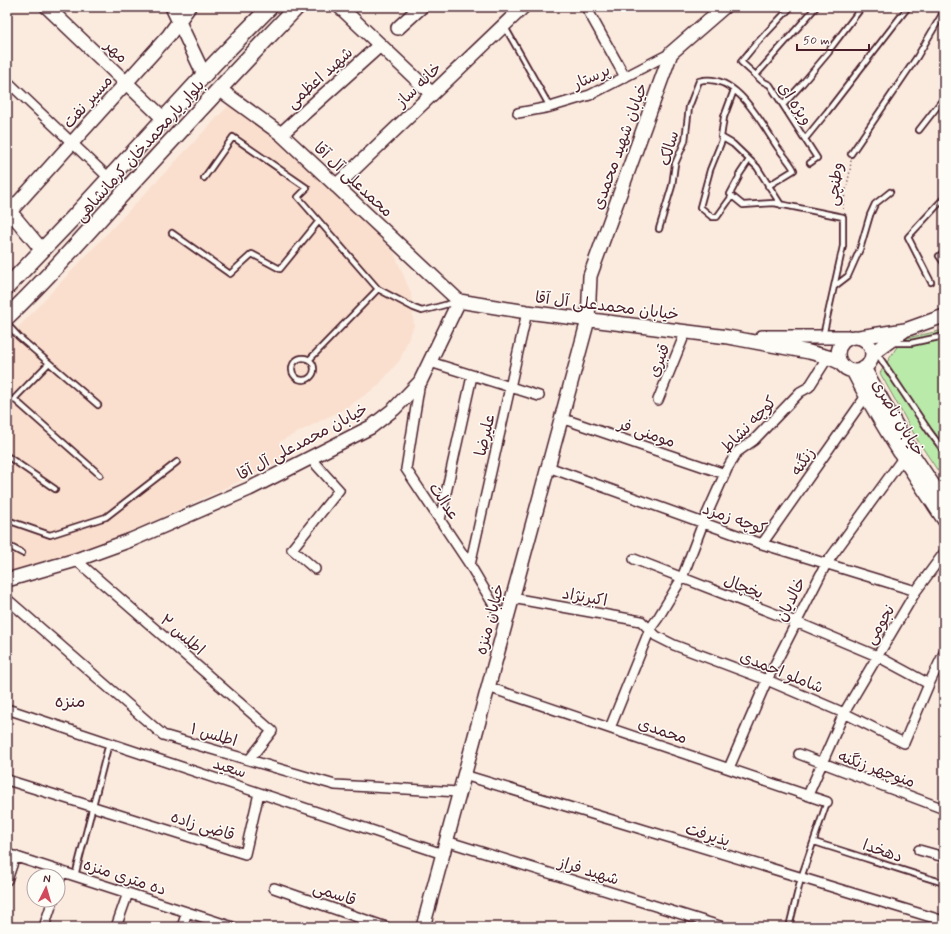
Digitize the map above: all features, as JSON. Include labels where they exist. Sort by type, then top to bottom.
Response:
[{"type":"main road","name":"بلوار یارمحمدخان کرمانشاهی","points":[[7,287],[204,75],[270,7]]},
{"type":"main road","name":"بلوار یارمحمدخان کرمانشاهی","points":[[7,317],[36,289],[219,89],[297,7]]},
{"type":"main road","points":[[42,250],[43,258],[46,264],[59,264]]},
{"type":"main road","points":[[18,276],[28,274],[34,277],[36,289]]},
{"type":"street","name":"مهر","points":[[47,7],[164,119]]},
{"type":"street","points":[[172,7],[204,75]]},
{"type":"street","name":"مسیر نفت","points":[[8,211],[72,143],[169,35],[189,7]]},
{"type":"street","points":[[340,7],[432,94]]},
{"type":"street","points":[[398,28],[421,7]]},
{"type":"street","name":"خانه ساز","points":[[336,186],[523,7]]},
{"type":"street","points":[[586,7],[625,77]]},
{"type":"street","name":"خیابان شهید محمدی","points":[[588,320],[590,276],[671,53],[724,7]]},
{"type":"street","name":"شهید اعظمی","points":[[281,134],[380,45]]},
{"type":"street","name":"پرستار","points":[[518,113],[550,107],[590,95],[671,53]]},
{"type":"street","points":[[7,81],[109,178]]},
{"type":"street","name":"محمدعلی آل آقا","points":[[219,89],[281,134],[459,301]]},
{"type":"street","points":[[8,211],[42,250]]},
{"type":"street","name":"خیابان محمدعلی آل آقا","points":[[7,580],[76,560],[131,540],[249,489],[371,427],[394,409],[420,382],[459,301],[527,312],[728,337],[809,352],[834,360]]},
{"type":"street","name":"علیرضا","points":[[470,565],[527,312]]},
{"type":"street","points":[[874,353],[869,343],[854,337],[843,340],[839,345],[837,357],[834,360],[843,367],[859,370],[868,365],[874,353],[905,330],[944,316]]},
{"type":"street","name":"خیابان منزه","points":[[423,927],[588,320]]},
{"type":"street","name":"خیابان محمدعلی آل آقا","points":[[728,337],[854,337],[905,330]]},
{"type":"street","name":"قنبری","points":[[658,400],[686,331]]},
{"type":"street","name":"کوچه نشاط","points":[[610,728],[650,628],[658,618],[682,578],[703,523],[725,474],[737,452],[754,440],[800,392],[810,387],[834,360]]},
{"type":"street","points":[[430,362],[539,396]]},
{"type":"street","name":"خیابان ناصری","points":[[859,370],[866,396],[903,458],[944,520]]},
{"type":"street","name":"خیابان ناصری","points":[[859,370],[944,501]]},
{"type":"street","points":[[440,520],[472,376]]},
{"type":"street","name":"عدالت","points":[[420,382],[406,470],[470,565],[505,624]]},
{"type":"street","name":"زنگنه","points":[[762,544],[866,396]]},
{"type":"street","name":"مومنی فر","points":[[561,418],[725,474]]},
{"type":"street","points":[[310,458],[339,490],[292,549],[315,569]]},
{"type":"street","name":"خالدیان","points":[[729,768],[767,680],[826,564],[903,458]]},
{"type":"street","name":"کوچه زمرد","points":[[548,467],[762,544],[916,591]]},
{"type":"street","name":"نجومی","points":[[808,795],[844,713],[916,591],[944,553]]},
{"type":"street","name":"اطلس ۲","points":[[76,560],[272,731],[249,760]]},
{"type":"street","name":"یخچال","points":[[634,560],[796,622],[877,656],[929,684]]},
{"type":"street","name":"اکبرنژاد","points":[[512,598],[641,621],[650,628]]},
{"type":"street","name":"اطلس ۱","points":[[7,599],[163,735],[335,785],[459,792]]},
{"type":"street","name":"شاملو احمدی","points":[[650,628],[656,636],[767,680],[844,713],[904,743],[929,684]]},
{"type":"street","points":[[929,684],[944,653]]},
{"type":"street","name":"محمدی","points":[[488,687],[827,802]]},
{"type":"street","name":"سعید","points":[[7,709],[259,793],[444,848]]},
{"type":"street","name":"منوچهر زنگنه","points":[[799,754],[944,808]]},
{"type":"street","name":"پذیرفت","points":[[464,775],[944,922]]},
{"type":"street","name":"قاضی زاده","points":[[7,780],[245,854],[259,793]]},
{"type":"street","name":"شهید فراز","points":[[444,848],[696,921],[723,927]]},
{"type":"street","points":[[919,850],[944,857]]},
{"type":"street","points":[[7,880],[11,855]]},
{"type":"street","name":"ده متری منزه","points":[[11,855],[50,868]]},
{"type":"street","name":"ده متری منزه","points":[[66,873],[233,927]]},
{"type":"street","name":"قاسمی","points":[[274,888],[386,927]]},
{"type":"street","points":[[116,927],[128,893]]},
{"type":"street","points":[[44,927],[50,908]]},
{"type":"street","points":[[182,927],[187,912]]},
{"type":"lane","name":"ویژه ای","points":[[791,7],[740,62],[762,81],[770,85],[818,158],[810,163]]},
{"type":"lane","points":[[756,75],[816,7]]},
{"type":"lane","points":[[783,105],[829,52],[862,7]]},
{"type":"lane","points":[[805,140],[908,7]]},
{"type":"lane","name":"وطنچی","points":[[851,154],[917,57],[944,11]]},
{"type":"lane","points":[[504,25],[550,107]]},
{"type":"lane","name":"سالک","points":[[660,229],[672,186],[675,164],[685,141],[689,107],[699,81],[705,79],[726,83],[734,90]]},
{"type":"lane","points":[[732,196],[717,217],[712,217],[700,207],[713,164],[723,138],[721,136],[724,117],[734,90],[749,104],[794,170],[768,186]]},
{"type":"lane","points":[[919,130],[944,98]]},
{"type":"lane","points":[[204,178],[233,137],[307,188],[298,197],[378,289],[414,308],[422,310],[459,301]]},
{"type":"lane","points":[[723,138],[733,144],[760,171],[781,205]]},
{"type":"lane","points":[[749,160],[739,175],[730,194],[743,206],[774,203],[843,217]]},
{"type":"lane","points":[[835,286],[848,276],[860,249],[870,215],[875,204],[890,192]]},
{"type":"lane","points":[[931,282],[908,237],[944,198]]},
{"type":"lane","name":"وطنچی","points":[[823,337],[843,246],[843,217]]},
{"type":"lane","points":[[172,232],[230,274],[252,254],[280,269],[319,221]]},
{"type":"lane","points":[[939,256],[944,263]]},
{"type":"lane","points":[[309,360],[378,289]]},
{"type":"lane","points":[[7,324],[19,337],[98,405]]},
{"type":"lane","points":[[888,342],[911,342],[944,336]]},
{"type":"lane","points":[[874,353],[944,451]]},
{"type":"lane","points":[[301,358],[309,360],[313,366],[313,373],[307,379],[296,378],[292,372],[294,361],[301,358]]},
{"type":"lane","points":[[49,362],[14,399],[100,475]]},
{"type":"lane","points":[[7,456],[55,489]]},
{"type":"lane","points":[[7,520],[50,535],[106,517],[178,462]]},
{"type":"lane","points":[[7,545],[22,552]]},
{"type":"lane","points":[[75,876],[109,743]]},
{"type":"lane","points":[[788,927],[801,878],[827,802]]},
{"type":"lane","name":"دهخدا","points":[[814,842],[944,883]]},
{"type":"path","name":"وطنچی","points":[[843,217],[843,204],[850,171],[851,154]]},
{"type":"shaded area","points":[[229,105],[278,138],[393,250],[411,293],[414,326],[400,360],[377,387],[346,408],[279,442],[293,456],[146,525],[91,547],[7,572],[7,339]]},
{"type":"green space","points":[[944,330],[944,480],[918,441],[880,373],[902,339]]},
{"type":"district","name":"منزه","points":[[70,701]]}]
